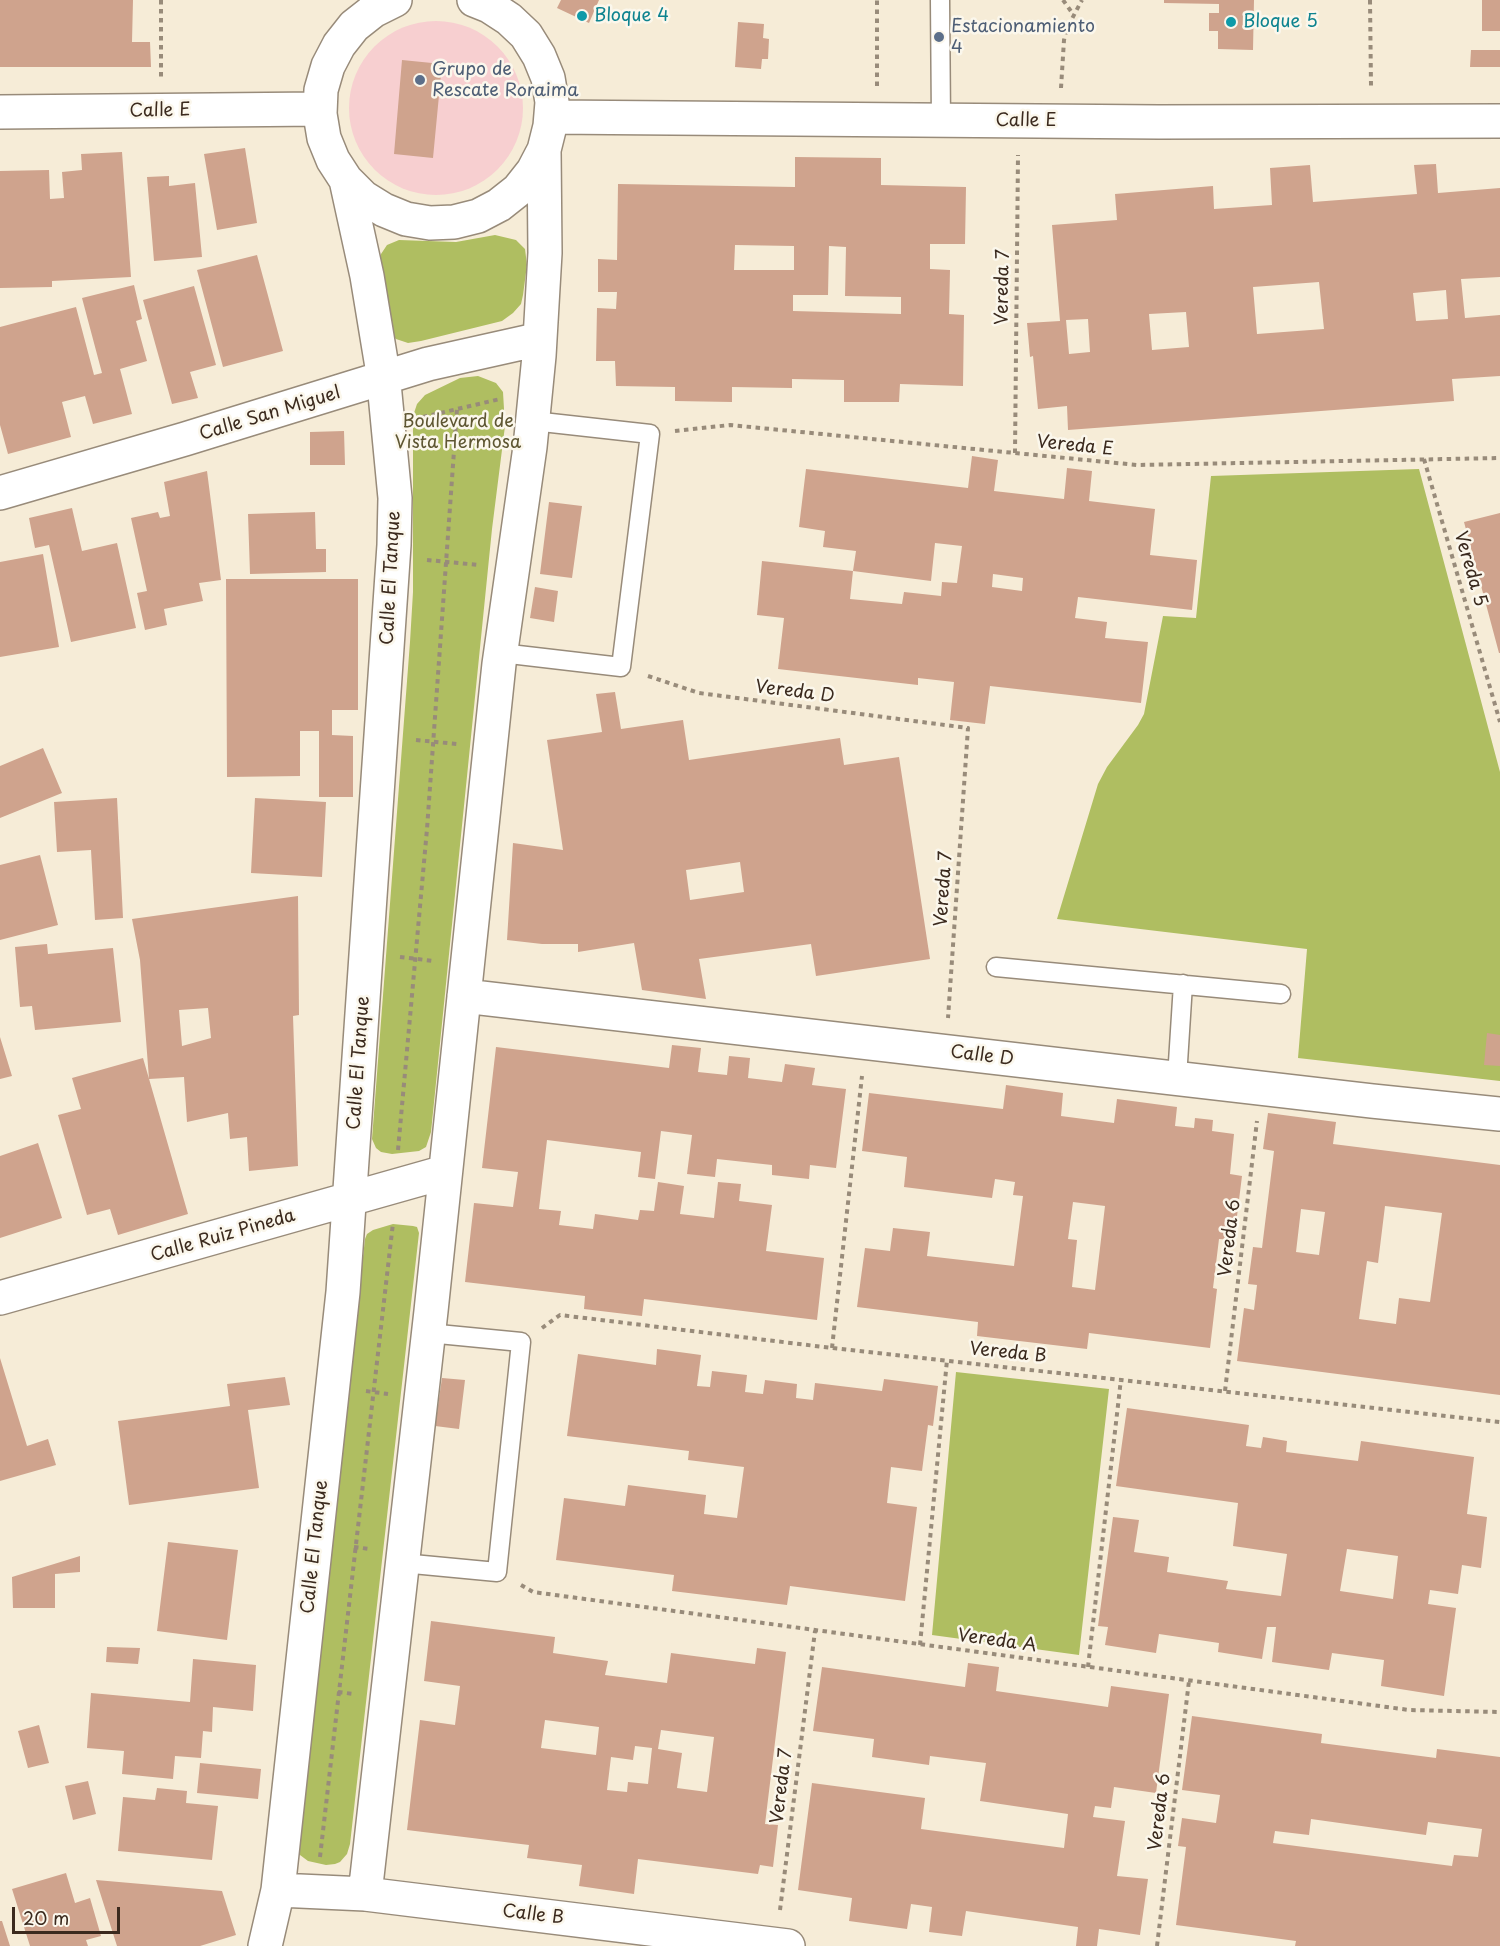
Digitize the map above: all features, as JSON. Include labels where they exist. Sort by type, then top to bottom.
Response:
[{"type":"street","points":[[395,0],[373,11],[354,26],[339,45],[328,66],[321,90],[320,109],[324,138],[333,160],[346,180],[363,198],[406,219],[430,223],[454,222],[478,216],[499,205],[518,190],[534,171],[544,150]]},
{"type":"street","points":[[365,1894],[446,1172],[490,748],[534,406],[545,253],[544,150],[552,102],[548,78],[539,56],[526,35],[509,19],[489,6],[474,0]]},
{"type":"street","name":"Calle E","points":[[0,112],[320,109]]},
{"type":"street","name":"Calle E","points":[[551,117],[1059,122],[1500,121]]},
{"type":"street","name":"Calle El Tanque","points":[[265,1946],[278,1890],[333,1388],[350,1200],[393,556],[395,498],[384,379],[367,276],[346,180]]},
{"type":"street","name":"Calle San Miguel","points":[[0,493],[428,364],[540,339]]},
{"type":"street","name":"Calle D","points":[[464,996],[1500,1114]]},
{"type":"street","name":"Calle Ruiz Pineda","points":[[0,1299],[446,1172]]},
{"type":"street","name":"Calle B","points":[[278,1890],[365,1894],[782,1945]]},
{"type":"lane","points":[[940,0],[941,121]]},
{"type":"lane","points":[[501,653],[621,668],[650,434],[534,406]]},
{"type":"lane","points":[[996,967],[1281,994]]},
{"type":"lane","points":[[1177,1078],[1183,984]]},
{"type":"lane","points":[[403,1558],[497,1572],[521,1342],[428,1333]]},
{"type":"path","points":[[160,0],[161,111]]},
{"type":"path","points":[[876,120],[878,0]]},
{"type":"path","points":[[1064,0],[1073,15]]},
{"type":"path","points":[[1059,122],[1064,40],[1073,15],[1082,0]]},
{"type":"path","points":[[1370,0],[1372,122]]},
{"type":"path","name":"Vereda 7","points":[[1015,454],[1019,121]]},
{"type":"path","points":[[388,425],[534,406]]},
{"type":"path","name":"Vereda E","points":[[650,434],[730,425],[1137,465],[1500,458]]},
{"type":"path","name":"Vereda 5","points":[[1424,459],[1500,722]]},
{"type":"path","points":[[393,556],[513,569]]},
{"type":"path","name":"Vereda D","points":[[621,668],[699,693],[968,728]]},
{"type":"path","name":"Vereda 7","points":[[946,1051],[968,728]]},
{"type":"path","points":[[381,736],[490,748]]},
{"type":"path","points":[[367,954],[468,964]]},
{"type":"path","points":[[832,1348],[866,1042]]},
{"type":"path","name":"Vereda 6","points":[[1224,1391],[1261,1088]]},
{"type":"path","name":"Vereda B","points":[[521,1342],[561,1315],[832,1348],[1500,1422]]},
{"type":"path","points":[[920,1645],[947,1360]]},
{"type":"path","points":[[1088,1667],[1120,1379]]},
{"type":"path","points":[[333,1388],[421,1398]]},
{"type":"path","points":[[316,1543],[403,1558]]},
{"type":"path","name":"Vereda A","points":[[497,1572],[533,1592],[1409,1710],[1500,1712]]},
{"type":"path","name":"Vereda 7","points":[[782,1945],[815,1631]]},
{"type":"path","name":"Vereda 6","points":[[1157,1946],[1189,1681]]},
{"type":"path","points":[[300,1688],[388,1698]]},
{"type":"shaded area","points":[[436,21],[469,28],[484,36],[497,47],[508,60],[516,75],[523,108],[516,141],[508,156],[497,169],[484,180],[469,188],[436,195],[403,188],[388,180],[375,169],[364,156],[356,141],[349,108],[356,75],[364,60],[375,47],[388,36],[403,28]]},
{"type":"green space","points":[[495,235],[516,240],[525,249],[527,265],[523,295],[521,304],[513,313],[502,321],[421,341],[408,343],[396,339],[393,336],[379,262],[387,245],[399,240],[456,242]]},
{"type":"green space","name":"Boulevard de Vista Hermosa","points":[[478,376],[496,383],[503,392],[505,426],[492,529],[431,1132],[426,1147],[419,1151],[392,1154],[381,1152],[376,1148],[372,1139],[413,592],[413,416],[417,404],[425,395],[460,378]]},
{"type":"green space","points":[[1419,469],[1500,772],[1500,1081],[1298,1058],[1307,949],[1057,919],[1098,784],[1107,767],[1144,714],[1163,616],[1196,618],[1211,476]]},
{"type":"green space","points":[[393,1224],[417,1227],[419,1233],[350,1844],[347,1854],[340,1862],[326,1865],[308,1861],[298,1852],[365,1239],[367,1234],[373,1230]]},
{"type":"green space","points":[[956,1372],[1109,1389],[1079,1655],[932,1635]]},
{"type":"building","points":[[0,0],[133,0],[132,42],[150,42],[151,67],[0,67]]},
{"type":"building","name":"Bloque 4","points":[[561,0],[599,0],[589,23],[557,8]]},
{"type":"building","name":"Bloque 5","points":[[1164,0],[1254,0],[1253,50],[1218,49],[1218,31],[1209,31],[1209,13],[1219,13],[1219,4],[1164,3]]},
{"type":"building","points":[[1482,0],[1500,0],[1500,31],[1482,31]]},
{"type":"building","points":[[738,22],[764,24],[763,38],[769,39],[768,59],[762,59],[761,69],[735,67]]},
{"type":"building","points":[[1471,50],[1500,50],[1500,67],[1470,67]]},
{"type":"building","points":[[402,60],[442,64],[433,158],[394,154]]},
{"type":"building","points":[[245,148],[257,223],[217,230],[204,154]]},
{"type":"building","points":[[122,152],[131,277],[52,281],[52,287],[0,288],[0,171],[49,170],[50,199],[64,198],[62,172],[82,170],[81,154]]},
{"type":"building","points":[[795,157],[881,158],[881,185],[966,187],[965,244],[930,244],[930,269],[950,270],[949,314],[964,315],[963,386],[900,384],[899,402],[844,402],[844,380],[792,379],[792,388],[732,387],[732,402],[675,401],[675,387],[616,386],[615,361],[596,361],[597,308],[616,309],[617,292],[598,292],[598,259],[617,260],[618,184],[795,187]],"holes":[[[735,245],[794,246],[794,270],[734,270]],[[829,246],[846,247],[845,296],[901,297],[901,314],[793,311],[793,295],[828,295]]]},
{"type":"building","points":[[1436,164],[1438,193],[1500,188],[1500,277],[1461,279],[1465,318],[1500,315],[1500,376],[1452,379],[1454,401],[1068,430],[1067,406],[1038,409],[1027,323],[1060,321],[1052,225],[1117,220],[1115,194],[1213,186],[1214,209],[1272,205],[1270,168],[1310,165],[1313,202],[1417,194],[1414,165]],"holes":[[[1319,282],[1324,329],[1257,334],[1253,287]],[[1446,290],[1448,319],[1416,321],[1413,293]],[[1186,312],[1189,347],[1152,350],[1149,314]],[[1088,319],[1090,352],[1069,354],[1066,320]]]},
{"type":"building","points":[[169,176],[169,186],[195,183],[202,257],[154,261],[147,177]]},
{"type":"building","points":[[257,255],[283,351],[223,367],[197,270]]},
{"type":"building","points":[[134,285],[142,319],[136,321],[147,361],[120,369],[132,414],[93,424],[85,396],[62,402],[71,437],[8,454],[0,425],[0,327],[76,307],[94,375],[102,373],[82,298]]},
{"type":"building","points":[[194,286],[216,365],[190,372],[198,398],[172,404],[143,300]]},
{"type":"building","points":[[344,431],[345,465],[310,465],[310,432]]},
{"type":"building","points":[[972,456],[998,460],[994,491],[1064,499],[1067,468],[1092,471],[1089,501],[1155,509],[1150,555],[1197,560],[1192,610],[1078,597],[1075,618],[1107,622],[1105,638],[1148,642],[1141,703],[990,686],[985,724],[950,720],[954,682],[918,678],[918,685],[778,669],[784,618],[757,615],[762,561],[853,571],[856,551],[823,547],[825,531],[799,527],[806,469],[968,488]],"holes":[[[935,543],[962,546],[957,583],[942,582],[941,596],[904,592],[902,604],[850,599],[853,571],[931,581]],[[993,574],[1023,578],[1022,591],[992,587]]]},
{"type":"building","points":[[207,471],[221,580],[199,583],[203,601],[164,609],[167,625],[145,630],[137,593],[147,591],[131,518],[158,512],[160,518],[170,516],[164,482]]},
{"type":"building","points":[[549,502],[582,506],[572,578],[540,574]]},
{"type":"building","points":[[72,508],[82,551],[117,543],[136,628],[71,642],[49,545],[35,548],[29,518]]},
{"type":"building","points":[[315,512],[316,549],[326,549],[326,572],[250,574],[248,514]]},
{"type":"building","points":[[1500,513],[1500,653],[1499,653],[1464,522]]},
{"type":"building","points":[[43,554],[59,647],[0,657],[0,562]]},
{"type":"building","points":[[226,579],[358,579],[358,710],[332,710],[332,735],[353,736],[353,797],[319,797],[319,731],[300,731],[300,776],[227,777]]},
{"type":"building","points":[[535,587],[558,591],[554,622],[530,618]]},
{"type":"building","points":[[615,692],[621,729],[683,720],[689,760],[840,738],[844,765],[899,757],[930,959],[816,976],[811,944],[699,959],[706,999],[642,990],[634,943],[578,952],[578,944],[542,944],[507,940],[513,843],[563,850],[547,740],[602,732],[596,694]],"holes":[[[740,862],[744,892],[690,900],[686,870]]]},
{"type":"building","points":[[43,748],[62,793],[0,818],[0,766]]},
{"type":"building","points":[[117,798],[123,918],[95,920],[91,850],[57,852],[54,802]]},
{"type":"building","points":[[255,798],[326,802],[322,877],[251,873]]},
{"type":"building","points":[[40,855],[58,925],[0,940],[0,865]]},
{"type":"building","points":[[298,896],[299,1015],[293,1016],[298,1166],[249,1171],[247,1137],[230,1139],[228,1113],[187,1122],[184,1077],[149,1079],[140,960],[132,919]],"holes":[[[208,1008],[211,1038],[182,1046],[179,1010]]]},
{"type":"building","points":[[47,944],[48,954],[113,948],[121,1022],[35,1030],[32,1006],[20,1007],[15,947]]},
{"type":"building","points":[[1487,1033],[1500,1035],[1500,1066],[1484,1065]]},
{"type":"building","points":[[0,1037],[12,1076],[0,1079]]},
{"type":"building","points":[[672,1045],[701,1048],[698,1072],[727,1075],[729,1056],[750,1058],[748,1078],[782,1082],[785,1064],[815,1068],[812,1085],[846,1089],[836,1168],[810,1165],[809,1179],[772,1175],[772,1165],[717,1159],[715,1177],[687,1174],[692,1135],[661,1131],[655,1179],[638,1177],[641,1152],[547,1140],[539,1209],[561,1211],[559,1225],[593,1229],[595,1214],[638,1220],[640,1210],[654,1211],[658,1182],[684,1186],[680,1214],[714,1218],[718,1182],[741,1184],[739,1201],[772,1205],[766,1251],[824,1258],[817,1320],[644,1299],[642,1316],[584,1309],[585,1296],[465,1282],[474,1203],[513,1207],[518,1172],[482,1168],[496,1047],[669,1068]]},
{"type":"building","points":[[143,1058],[188,1214],[118,1235],[110,1209],[87,1215],[58,1115],[81,1109],[72,1078]]},
{"type":"building","points":[[1006,1085],[1063,1093],[1061,1116],[1114,1123],[1117,1099],[1177,1107],[1175,1126],[1194,1128],[1195,1118],[1213,1120],[1212,1131],[1234,1134],[1230,1174],[1242,1176],[1234,1240],[1219,1239],[1213,1288],[1217,1289],[1210,1348],[1089,1333],[1087,1349],[977,1336],[978,1322],[857,1307],[865,1248],[890,1251],[893,1228],[930,1232],[927,1256],[1014,1266],[1023,1196],[1013,1195],[1015,1182],[995,1179],[992,1198],[904,1187],[907,1157],[862,1151],[869,1093],[1003,1109]],"holes":[[[1073,1202],[1105,1206],[1095,1290],[1072,1287],[1077,1240],[1068,1239]]]},
{"type":"building","points":[[1268,1113],[1336,1122],[1333,1144],[1500,1165],[1500,1395],[1237,1361],[1244,1308],[1254,1310],[1257,1285],[1248,1284],[1253,1247],[1262,1248],[1274,1151],[1263,1149]],"holes":[[[1385,1206],[1442,1213],[1430,1302],[1399,1298],[1396,1324],[1359,1319],[1367,1261],[1378,1263]],[[1301,1209],[1325,1212],[1319,1255],[1296,1252]]]},
{"type":"building","points":[[38,1143],[62,1218],[0,1238],[0,1156]]},
{"type":"building","points":[[657,1349],[701,1355],[697,1386],[710,1387],[712,1371],[747,1375],[745,1392],[763,1394],[765,1380],[797,1384],[796,1398],[813,1400],[815,1383],[882,1391],[884,1379],[938,1386],[933,1426],[928,1425],[922,1471],[891,1467],[887,1503],[917,1507],[905,1601],[790,1586],[787,1605],[672,1591],[674,1575],[556,1560],[564,1498],[625,1506],[628,1485],[706,1495],[704,1514],[737,1518],[744,1467],[688,1460],[689,1451],[567,1436],[578,1354],[656,1365]]},
{"type":"building","points":[[0,1358],[27,1446],[48,1439],[56,1465],[0,1481]]},
{"type":"building","points":[[285,1377],[290,1405],[248,1410],[259,1488],[129,1505],[118,1421],[230,1406],[227,1384]]},
{"type":"building","points":[[442,1378],[465,1380],[459,1429],[435,1426]]},
{"type":"building","points":[[1127,1408],[1249,1425],[1246,1446],[1261,1448],[1263,1437],[1287,1441],[1286,1452],[1358,1461],[1361,1441],[1474,1457],[1467,1514],[1487,1517],[1481,1568],[1462,1565],[1458,1594],[1430,1590],[1428,1604],[1456,1608],[1444,1696],[1381,1686],[1384,1660],[1332,1653],[1329,1670],[1272,1662],[1276,1627],[1267,1627],[1262,1659],[1218,1652],[1219,1643],[1159,1634],[1156,1653],[1105,1645],[1108,1627],[1098,1626],[1113,1517],[1139,1520],[1134,1552],[1169,1557],[1167,1572],[1228,1581],[1226,1589],[1281,1596],[1287,1554],[1233,1546],[1238,1503],[1116,1486]],"holes":[[[1347,1549],[1398,1556],[1393,1599],[1340,1591]]]},
{"type":"building","points":[[168,1542],[238,1550],[227,1640],[157,1631]]},
{"type":"building","points":[[80,1556],[80,1572],[55,1574],[55,1608],[13,1608],[12,1577]]},
{"type":"building","points":[[431,1621],[555,1637],[553,1653],[608,1661],[605,1675],[667,1683],[671,1653],[755,1664],[757,1648],[786,1652],[765,1824],[778,1825],[773,1867],[760,1865],[758,1874],[638,1859],[634,1894],[579,1886],[582,1865],[527,1858],[529,1845],[407,1830],[420,1720],[455,1725],[460,1686],[424,1681]],"holes":[[[545,1720],[599,1727],[596,1755],[541,1748]],[[661,1730],[714,1737],[707,1792],[677,1788],[682,1753],[658,1749]],[[635,1746],[652,1748],[648,1784],[628,1782],[627,1792],[607,1790],[611,1757],[633,1760]]]},
{"type":"building","points":[[107,1647],[140,1648],[138,1664],[106,1662]]},
{"type":"building","points":[[193,1659],[256,1665],[253,1711],[213,1707],[212,1732],[203,1731],[201,1758],[175,1756],[173,1779],[122,1774],[124,1751],[87,1748],[91,1693],[190,1702]]},
{"type":"building","points":[[968,1663],[999,1667],[996,1691],[1108,1707],[1111,1686],[1169,1694],[1156,1793],[1114,1787],[1111,1808],[1095,1806],[1093,1817],[1125,1821],[1117,1876],[1148,1879],[1140,1935],[1099,1929],[1097,1946],[1076,1946],[1078,1927],[966,1911],[962,1936],[929,1932],[932,1907],[911,1904],[907,1929],[849,1921],[852,1898],[798,1890],[812,1783],[925,1798],[921,1829],[1064,1848],[1068,1814],[980,1801],[986,1763],[930,1756],[929,1765],[872,1757],[874,1739],[813,1731],[822,1667],[965,1687]]},
{"type":"building","points":[[1192,1716],[1322,1734],[1321,1743],[1436,1758],[1437,1749],[1500,1757],[1500,1946],[1295,1946],[1296,1941],[1176,1925],[1186,1847],[1178,1846],[1182,1818],[1216,1823],[1220,1795],[1182,1790]],"holes":[[[1311,1819],[1426,1835],[1428,1822],[1482,1829],[1478,1857],[1454,1855],[1452,1866],[1273,1843],[1275,1831],[1309,1835]]]},
{"type":"building","points":[[39,1725],[49,1763],[28,1768],[18,1731]]},
{"type":"building","points":[[200,1763],[261,1769],[258,1799],[197,1793]]},
{"type":"building","points":[[88,1781],[96,1814],[73,1820],[65,1786]]},
{"type":"building","points":[[157,1788],[187,1791],[186,1803],[218,1806],[212,1860],[118,1851],[123,1797],[155,1800]]},
{"type":"building","points":[[66,1873],[75,1903],[90,1898],[101,1936],[86,1940],[88,1946],[30,1946],[12,1889]]},
{"type":"building","points":[[96,1880],[222,1891],[236,1935],[200,1946],[117,1946]]},
{"type":"building","points":[[0,1921],[2,1921],[10,1946],[0,1946]]},
{"type":"place","name":"Bloque 4","points":[[582,16]]},
{"type":"place","name":"Bloque 5","points":[[1231,22]]},
{"type":"place","name":"Estacionamiento 4","points":[[939,37]]},
{"type":"place","name":"Grupo de Rescate Roraima","points":[[420,80]]}]
